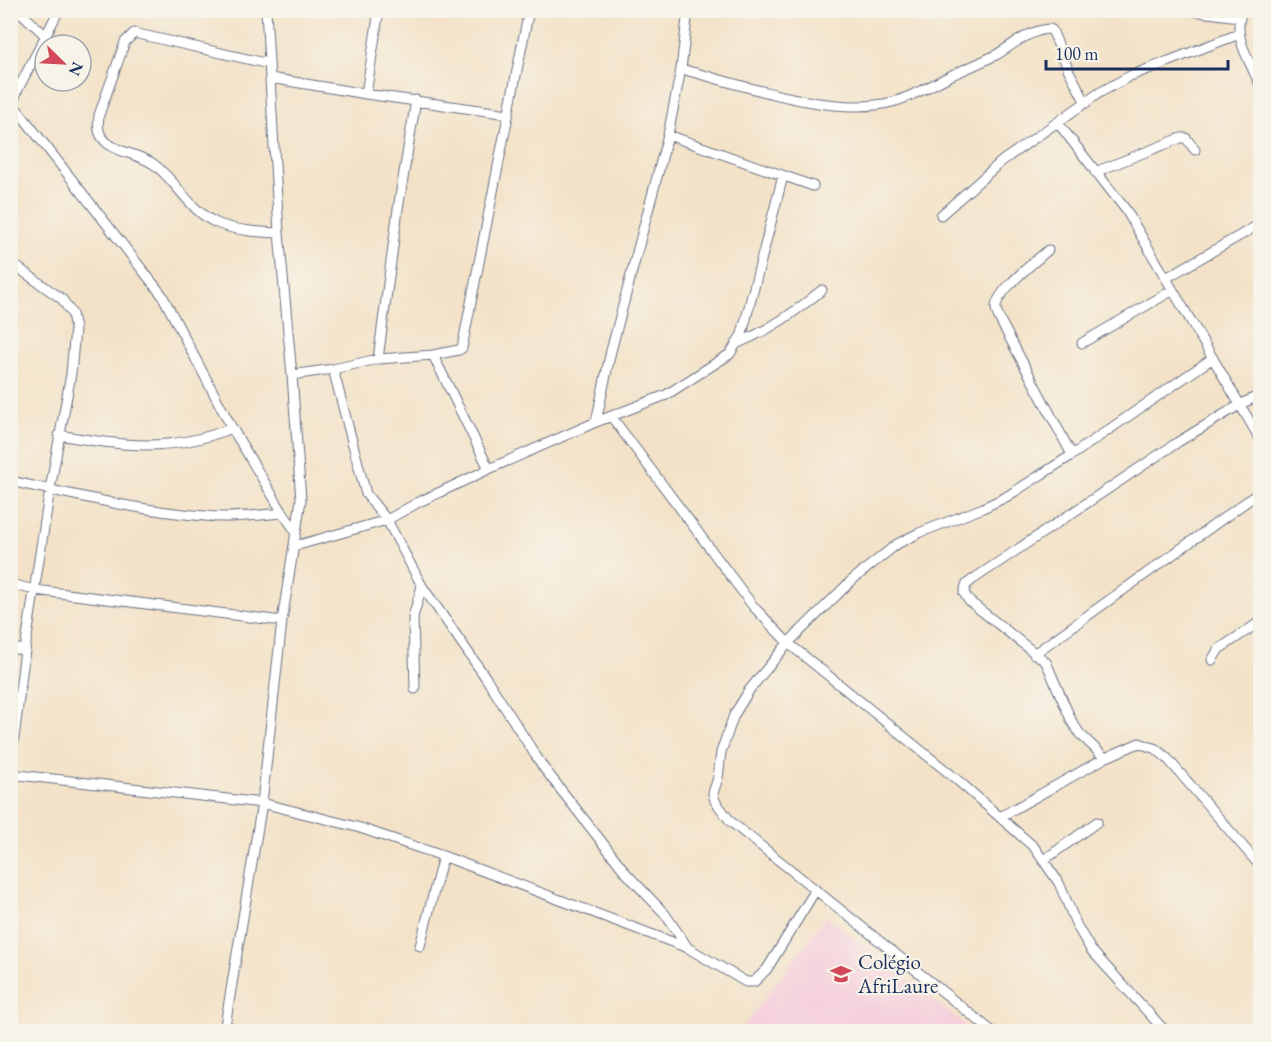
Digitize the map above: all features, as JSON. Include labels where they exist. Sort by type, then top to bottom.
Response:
[{"type":"street","points":[[18,10],[43,33]]},
{"type":"street","points":[[48,33],[59,10]]},
{"type":"street","points":[[246,1032],[225,1029],[262,803],[282,621],[295,546],[300,500],[292,375],[279,233],[266,10]]},
{"type":"street","points":[[366,94],[379,10]]},
{"type":"street","points":[[292,375],[378,359],[433,355],[459,350],[464,345],[529,10]]},
{"type":"street","points":[[596,422],[611,351],[668,135],[681,69],[688,10]]},
{"type":"street","points":[[1185,10],[1241,14],[1239,34],[1260,84]]},
{"type":"street","points":[[681,69],[796,99],[861,106],[896,101],[914,94],[1040,31],[1049,29],[1052,30],[1086,103]]},
{"type":"street","points":[[269,64],[135,33],[125,42],[99,115],[98,127],[100,135],[111,146],[138,155],[170,178],[195,208],[208,218],[237,229],[279,233]]},
{"type":"street","points":[[941,215],[1002,161],[1086,103],[1130,76],[1239,34]]},
{"type":"street","points":[[33,61],[16,93],[14,102],[16,108],[162,295],[232,429],[296,532]]},
{"type":"street","points":[[270,78],[508,114]]},
{"type":"street","points":[[378,359],[398,209],[416,100]]},
{"type":"street","points":[[1058,123],[1126,210],[1260,439]]},
{"type":"street","points":[[668,135],[813,186]]},
{"type":"street","points":[[1095,172],[1181,138],[1190,141],[1195,150]]},
{"type":"street","points":[[295,546],[387,520],[489,469],[596,422],[666,395],[730,354],[742,334],[783,176]]},
{"type":"street","points":[[1166,278],[1260,224]]},
{"type":"street","points":[[1048,250],[1005,290],[998,299],[996,308],[1004,328],[1072,455]]},
{"type":"street","points":[[10,262],[62,299],[72,314],[75,329],[26,650],[10,772],[262,803],[357,827],[443,856],[688,948],[746,982],[754,982],[767,969],[815,891]]},
{"type":"street","points":[[738,343],[784,320],[822,290]]},
{"type":"street","points":[[1082,343],[1173,290]]},
{"type":"street","points":[[433,355],[489,469]]},
{"type":"street","points":[[993,1032],[731,822],[715,801],[713,792],[718,778],[721,753],[734,715],[750,689],[788,643],[851,581],[897,544],[919,532],[1006,497],[1072,455],[1213,358]]},
{"type":"street","points":[[333,369],[366,494],[387,520],[422,586],[543,766],[627,874],[665,914],[688,948]]},
{"type":"street","points":[[1105,758],[1080,734],[1047,662],[969,601],[965,596],[966,585],[1178,442],[1260,395]]},
{"type":"street","points":[[611,416],[753,606],[788,643],[955,778],[1034,847],[1059,883],[1077,927],[1091,950],[1166,1032]]},
{"type":"street","points":[[59,435],[113,444],[145,446],[197,441],[232,429]]},
{"type":"street","points":[[10,481],[158,511],[207,517],[283,513]]},
{"type":"street","points":[[1034,654],[1260,492]]},
{"type":"street","points":[[10,584],[35,590],[282,621]]},
{"type":"street","points":[[415,689],[413,617],[422,586]]},
{"type":"street","points":[[1212,660],[1218,649],[1260,622]]},
{"type":"street","points":[[10,648],[26,650]]},
{"type":"street","points":[[999,817],[1105,758],[1138,743],[1156,749],[1167,758],[1260,866]]},
{"type":"street","points":[[1044,860],[1097,822]]},
{"type":"street","points":[[420,946],[443,856]]},
{"type":"shaded area","name":"Colégio AfriLaure","points":[[826,916],[973,1031],[740,1031]]},
{"type":"place","name":"Colégio AfriLaure","points":[[841,974]]}]
